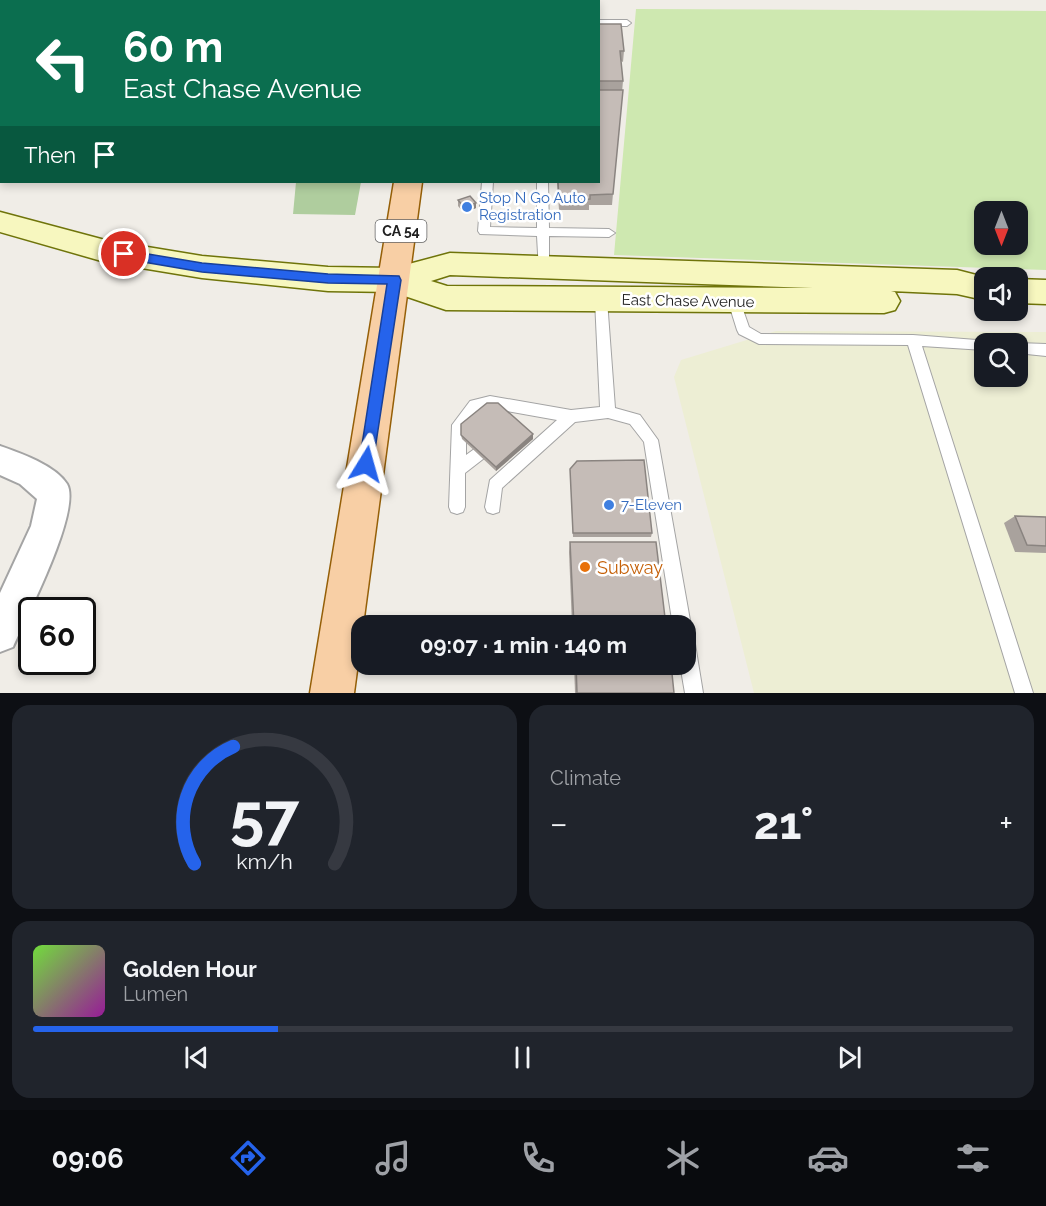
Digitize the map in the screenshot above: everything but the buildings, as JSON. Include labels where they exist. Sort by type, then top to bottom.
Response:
[{"type":"main road","name":"CA 54","points":[[332,693],[408,183]]},
{"type":"main road","name":"East Chase Avenue","points":[[0,222],[105,251],[202,267],[328,279],[394,280],[450,264],[957,282],[974,286]]},
{"type":"main road","name":"East Chase Avenue","points":[[394,280],[446,298],[734,301],[967,301],[974,299]]},
{"type":"main road","points":[[1028,291],[1046,292]]},
{"type":"street","points":[[0,460],[31,474],[54,493],[48,528],[0,634]]},
{"type":"lane","points":[[600,23],[627,23]]},
{"type":"lane","points":[[487,183],[484,231],[609,233]]},
{"type":"lane","points":[[543,183],[543,268]]},
{"type":"lane","points":[[601,300],[608,412]]},
{"type":"lane","points":[[734,301],[744,330],[759,339],[913,340],[974,344]]},
{"type":"lane","points":[[913,340],[1024,693]]},
{"type":"lane","points":[[1028,349],[1046,350]]},
{"type":"lane","points":[[457,507],[459,425],[475,405],[490,402],[571,416],[608,412],[635,419],[651,440],[680,615]]},
{"type":"lane","points":[[518,423],[535,409]]},
{"type":"lane","points":[[493,507],[495,485],[571,416]]},
{"type":"lane","points":[[458,470],[501,436]]},
{"type":"lane","points":[[690,675],[693,693]]},
{"type":"green space","points":[[636,9],[1046,11],[1046,270],[1028,269],[1028,267],[974,268],[614,255]]},
{"type":"green space","points":[[296,183],[361,183],[355,215],[293,214]]},
{"type":"green space","points":[[776,331],[1046,332],[1046,693],[754,693],[674,377],[681,360]]},
{"type":"place","name":"Stop N Go Auto Registration","points":[[467,207]]},
{"type":"place","name":"7-Eleven","points":[[609,505]]},
{"type":"place","name":"Subway","points":[[585,567]]},
{"type":"route","points":[[124,254],[202,267],[328,279],[394,280],[366,464]]}]
